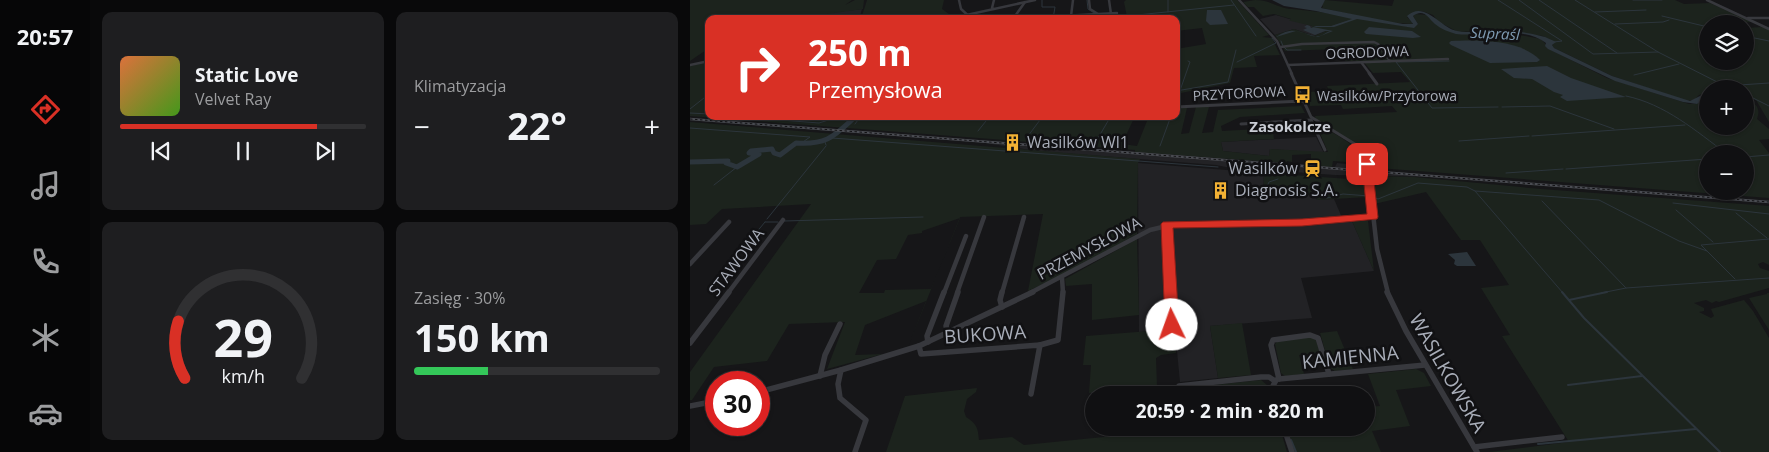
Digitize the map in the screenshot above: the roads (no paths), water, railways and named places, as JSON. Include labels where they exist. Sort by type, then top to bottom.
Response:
[{"type":"street","points":[[959,0],[958,5],[968,15],[1035,0]]},
{"type":"street","points":[[994,0],[992,8],[994,9]]},
{"type":"street","points":[[1071,15],[1073,0]]},
{"type":"street","points":[[1089,0],[1090,9],[1098,14],[1116,13]]},
{"type":"street","points":[[1109,0],[1111,14]]},
{"type":"street","points":[[1239,0],[1273,36],[1280,47],[1325,150]]},
{"type":"street","points":[[1707,0],[1740,15]]},
{"type":"street","points":[[1015,15],[1024,1]]},
{"type":"street","points":[[1754,18],[1769,18]]},
{"type":"street","points":[[1754,22],[1769,29]]},
{"type":"street","points":[[1280,47],[1302,44],[1374,42],[1378,44],[1390,61]]},
{"type":"street","name":"OGRODOWA","points":[[1288,65],[1448,60]]},
{"type":"street","points":[[690,65],[705,62]]},
{"type":"street","points":[[1361,62],[1377,84]]},
{"type":"street","name":"PRZYTOROWA","points":[[1180,108],[1303,100]]},
{"type":"street","points":[[1242,124],[1312,120]]},
{"type":"street","name":"WASILKOWSKA","points":[[1312,120],[1358,146],[1367,157],[1381,271],[1394,308],[1475,450]]},
{"type":"street","points":[[948,333],[946,326],[984,217]]},
{"type":"street","points":[[1002,307],[1000,300],[1024,217]]},
{"type":"street","name":"PRZEMYSŁOWA","points":[[770,389],[920,346],[1062,278],[1150,230],[1167,224],[1302,223],[1373,217]]},
{"type":"street","name":"STAWOWA","points":[[690,343],[783,220]]},
{"type":"street","points":[[690,264],[729,222]]},
{"type":"street","points":[[1167,224],[1172,325]]},
{"type":"street","points":[[928,342],[927,336],[966,236]]},
{"type":"street","points":[[1040,345],[1058,340],[1064,286],[1062,278]]},
{"type":"street","points":[[820,376],[824,355],[840,324]]},
{"type":"street","points":[[1273,386],[1277,380],[1271,345],[1273,340],[1310,335],[1316,336],[1319,340],[1329,374]]},
{"type":"street","name":"BUKOWA","points":[[920,346],[921,354],[1040,345],[1031,394]]},
{"type":"street","name":"KAMIENNA","points":[[1180,386],[1261,377],[1277,380],[1425,365]]},
{"type":"street","points":[[841,370],[838,384],[840,398],[866,420],[855,452]]},
{"type":"street","points":[[690,406],[705,403]]},
{"type":"street","points":[[1287,436],[1292,452]]},
{"type":"street","points":[[1475,450],[1562,436]]},
{"type":"water","points":[[1272,0],[1325,0],[1321,8],[1403,24],[1413,24],[1407,16],[1420,11],[1457,31],[1504,30],[1545,37],[1556,42],[1552,45],[1554,48],[1612,76],[1690,101],[1699,96],[1699,103],[1683,102],[1615,81],[1548,49],[1545,46],[1546,43],[1526,34],[1456,34],[1435,24],[1423,13],[1413,16],[1418,24],[1414,28],[1357,19],[1334,27],[1314,27],[1331,26],[1352,19],[1284,6]]},
{"type":"water","points":[[1207,10],[1221,10],[1228,24],[1210,25],[1206,21]]},
{"type":"water","points":[[1307,25],[1311,28],[1333,31],[1318,37],[1315,36],[1320,36],[1330,31],[1315,35],[1303,30],[1307,28],[1304,27]]},
{"type":"water","points":[[1369,27],[1412,31],[1421,37],[1366,34],[1364,32]]},
{"type":"water","points":[[1296,31],[1276,37],[1284,33]]},
{"type":"water","points":[[1451,41],[1485,41],[1510,44],[1532,53],[1540,60],[1537,62],[1490,63],[1451,45],[1449,43]]},
{"type":"water","points":[[1547,66],[1571,78],[1626,97],[1567,101],[1560,97],[1563,95],[1532,79],[1514,78],[1501,69]]},
{"type":"water","points":[[1467,252],[1476,266],[1457,266],[1454,264],[1455,260],[1448,254]]},
{"type":"waterway","points":[[1042,0],[1042,7],[1055,7],[1054,15]]},
{"type":"waterway","points":[[1087,0],[1088,9],[1094,13]]},
{"type":"waterway","points":[[1168,0],[1168,12]]},
{"type":"waterway","points":[[1231,0],[1256,36]]},
{"type":"waterway","points":[[1498,0],[1562,41],[1554,42]]},
{"type":"waterway","points":[[1519,0],[1593,54],[1658,52]]},
{"type":"waterway","points":[[1539,0],[1617,53]]},
{"type":"waterway","points":[[1575,0],[1658,52]]},
{"type":"waterway","points":[[1633,0],[1662,0]]},
{"type":"waterway","points":[[1168,12],[1234,5]]},
{"type":"waterway","points":[[1595,12],[1646,10]]},
{"type":"waterway","points":[[1137,15],[1168,12]]},
{"type":"waterway","points":[[1662,16],[1699,25]]},
{"type":"waterway","points":[[1615,24],[1663,22],[1669,20]]},
{"type":"waterway","points":[[1237,62],[1276,43],[1272,38]]},
{"type":"waterway","points":[[1754,38],[1769,41]]},
{"type":"waterway","points":[[1281,41],[1283,46]]},
{"type":"waterway","points":[[1284,47],[1287,50],[1301,50]]},
{"type":"waterway","points":[[1180,90],[1228,82],[1236,50]]},
{"type":"waterway","points":[[1658,52],[1713,80]]},
{"type":"waterway","points":[[1180,90],[1190,62],[1188,61]]},
{"type":"waterway","points":[[1449,61],[1396,62],[1432,108],[1498,107]]},
{"type":"waterway","points":[[1634,75],[1679,64]]},
{"type":"waterway","points":[[1754,84],[1769,83]]},
{"type":"waterway","points":[[1626,96],[1654,105],[1680,119],[1715,145]]},
{"type":"waterway","points":[[690,109],[705,97]]},
{"type":"waterway","name":"Supraśl","points":[[1754,98],[1769,106]]},
{"type":"waterway","points":[[1502,107],[1550,106],[1614,129]]},
{"type":"waterway","points":[[690,113],[705,114]]},
{"type":"waterway","points":[[780,120],[819,123],[828,120]]},
{"type":"waterway","points":[[690,162],[728,161],[726,163],[737,167],[759,154],[749,153],[751,151],[772,149],[774,153],[780,155],[796,143],[823,141],[830,138],[852,120]]},
{"type":"waterway","points":[[855,124],[858,120]]},
{"type":"waterway","points":[[978,131],[987,120]]},
{"type":"waterway","points":[[1028,136],[1040,120]]},
{"type":"waterway","points":[[1098,138],[1109,120]]},
{"type":"waterway","points":[[1160,146],[1170,120]]},
{"type":"waterway","points":[[1532,136],[1685,125]]},
{"type":"waterway","points":[[690,128],[810,137],[800,144]]},
{"type":"waterway","points":[[1459,141],[1529,136]]},
{"type":"waterway","points":[[832,138],[1218,167]]},
{"type":"waterway","points":[[767,219],[826,146]]},
{"type":"waterway","points":[[1754,156],[1769,155]]},
{"type":"waterway","points":[[1566,169],[1699,160]]},
{"type":"waterway","points":[[714,185],[737,167]]},
{"type":"waterway","points":[[1506,173],[1563,169]]},
{"type":"waterway","points":[[1275,197],[1263,195],[1269,182],[1278,179]]},
{"type":"waterway","points":[[1373,197],[1378,199],[1418,183],[1467,187],[1475,191]]},
{"type":"waterway","points":[[1475,191],[1599,200],[1679,241],[1707,251]]},
{"type":"waterway","points":[[1475,191],[1563,293]]},
{"type":"waterway","points":[[1327,198],[1343,194],[1369,196]]},
{"type":"waterway","points":[[1542,201],[1626,288]]},
{"type":"waterway","points":[[1673,203],[1769,214]]},
{"type":"waterway","points":[[1676,210],[1713,242]]},
{"type":"waterway","points":[[1736,213],[1767,238]]},
{"type":"waterway","points":[[785,221],[923,217]]},
{"type":"waterway","points":[[750,240],[765,222],[778,222]]},
{"type":"waterway","points":[[1707,251],[1701,245],[1769,239]]},
{"type":"waterway","points":[[1707,251],[1735,279]]},
{"type":"waterway","points":[[1626,288],[1769,278]]},
{"type":"waterway","points":[[1601,293],[1626,288]]},
{"type":"waterway","points":[[1562,292],[1584,318],[1720,452]]},
{"type":"waterway","points":[[1569,300],[1607,292]]},
{"type":"waterway","points":[[1568,385],[1642,376]]},
{"type":"waterway","points":[[1538,444],[1696,429]]},
{"type":"waterway","points":[[1291,440],[1296,452]]},
{"type":"railway","points":[[690,119],[1769,202]]},
{"type":"place","name":"Wasilków/Przytorowa","points":[[1303,95]]},
{"type":"place","name":"Wasilków Wl1","points":[[1013,142]]},
{"type":"place","name":"Wasilków","points":[[1312,168]]},
{"type":"place","name":"Diagnosis S.A.","points":[[1221,190]]},
{"type":"district","name":"Zasokolcze","points":[[1290,126]]}]
